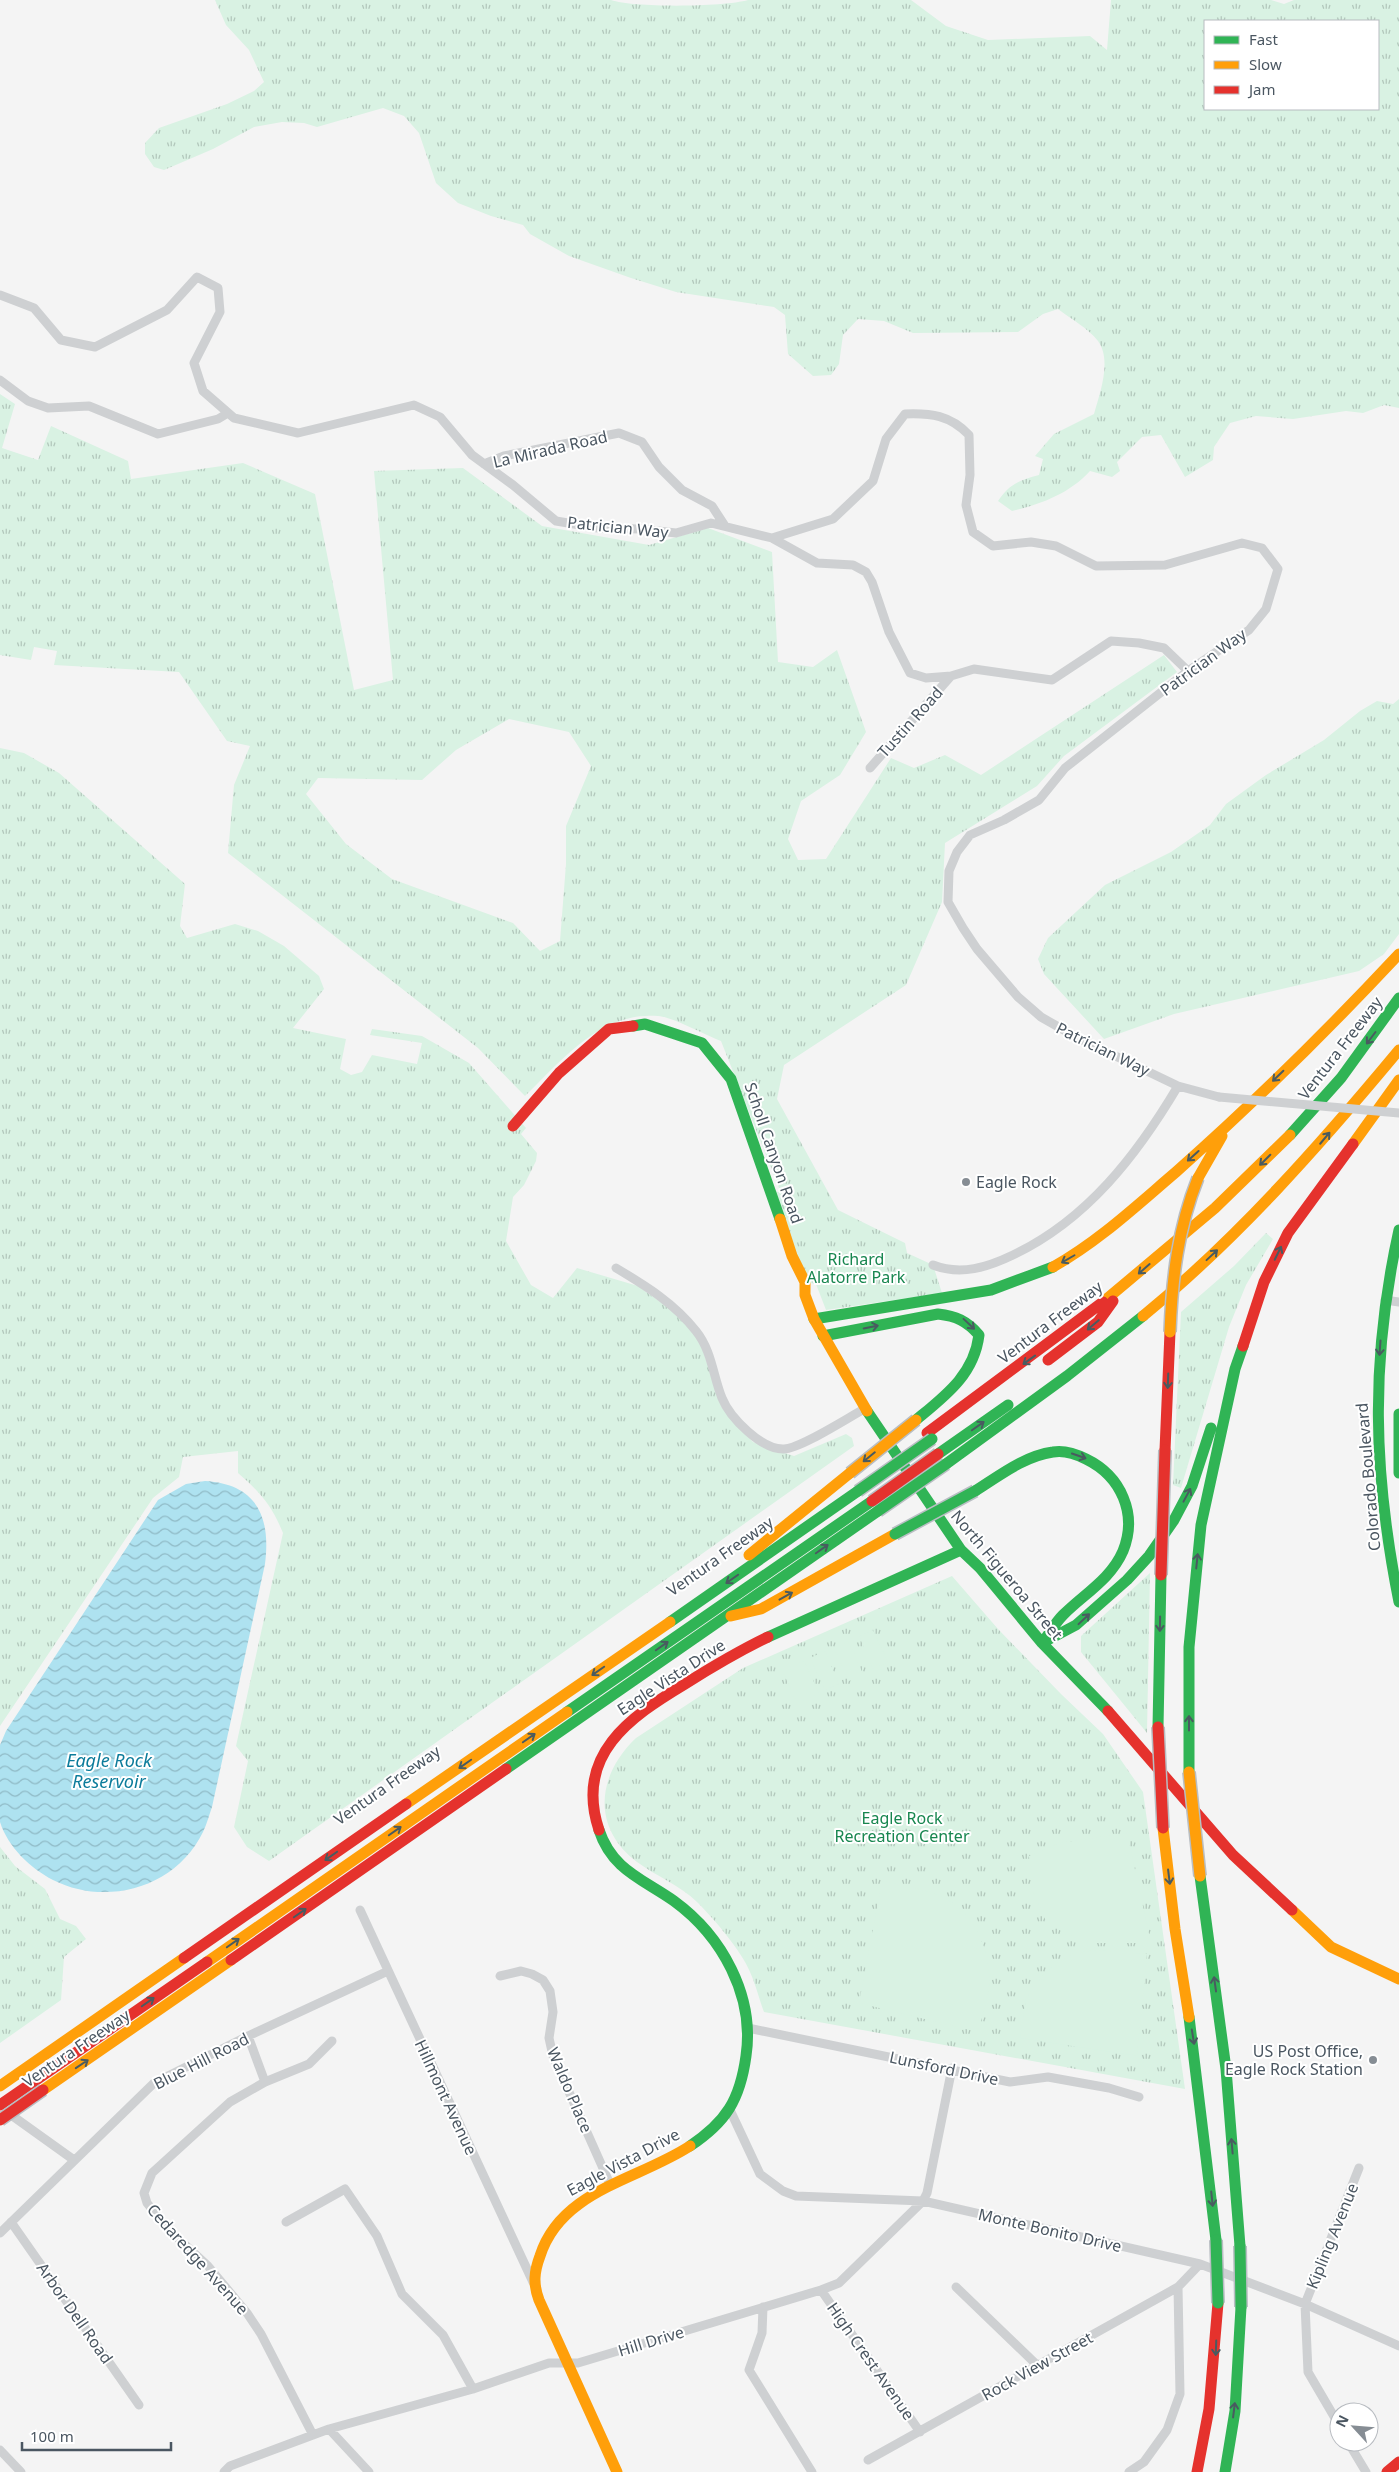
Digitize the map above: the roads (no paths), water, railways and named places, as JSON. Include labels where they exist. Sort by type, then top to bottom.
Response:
[{"type":"main road","points":[[814,1319],[991,1290],[1026,1279],[1052,1268],[1082,1251],[1108,1231],[1230,1124],[1354,1002],[1399,954]]},
{"type":"main road","name":"Ventura Freeway","points":[[0,2086],[9,2070],[158,1969],[854,1482],[930,1436],[1046,1347],[1123,1287],[1206,1216],[1303,1122],[1344,1074],[1399,998]]},
{"type":"main road","name":"Scholl Canyon Road","points":[[513,1126],[559,1073],[609,1029],[645,1024],[702,1042],[730,1079],[752,1134],[792,1256],[805,1282],[805,1295],[814,1319],[854,1392],[866,1408]]},
{"type":"main road","name":"Ventura Freeway","points":[[0,2120],[724,1617],[875,1506],[946,1464],[1123,1333],[1183,1282],[1305,1162],[1399,1050]]},
{"type":"main road","points":[[1042,1643],[1076,1625],[1127,1580],[1149,1556],[1174,1520],[1192,1486],[1242,1330],[1288,1233],[1399,1080]]},
{"type":"main road","points":[[1197,2472],[1215,2368],[1218,2303],[1216,2240],[1195,2054],[1175,1929],[1163,1828],[1158,1728],[1160,1575],[1172,1274],[1179,1232],[1198,1178],[1230,1124]]},
{"type":"main road","name":"Colorado Boulevard","points":[[1399,1230],[1385,1300],[1377,1400],[1384,1514],[1399,1602]]},
{"type":"main road","points":[[1224,2472],[1235,2411],[1241,2307],[1240,2246],[1226,2068],[1200,1876],[1189,1772],[1188,1647],[1201,1525],[1235,1369],[1264,1282]]},
{"type":"main road","points":[[1035,1368],[1098,1322],[1123,1287]]},
{"type":"main road","points":[[158,1969],[854,1482],[916,1420],[961,1380],[974,1363],[979,1349],[979,1335],[963,1318],[952,1314],[938,1314],[823,1336]]},
{"type":"main road","points":[[0,2106],[193,1971],[875,1506],[938,1454],[1102,1337],[1123,1333]]},
{"type":"main road","points":[[930,1436],[1011,1385]]},
{"type":"main road","name":"North Figueroa Street","points":[[866,1408],[961,1550],[980,1568],[1042,1643],[1108,1711],[1233,1855],[1331,1947],[1399,1980]]},
{"type":"main road","name":"Colorado Boulevard","points":[[1399,1414],[1399,1473]]},
{"type":"main road","points":[[724,1617],[761,1610],[1032,1458],[1053,1452],[1068,1453],[1086,1459],[1102,1468],[1115,1480],[1124,1494],[1129,1514],[1130,1531],[1124,1551],[1114,1569],[1062,1616],[1042,1643]]},
{"type":"main road","points":[[1380,1463],[1398,1464]]},
{"type":"main road","name":"Eagle Vista Drive","points":[[534,2282],[540,2250],[550,2231],[574,2205],[610,2184],[678,2154],[716,2127],[730,2110],[744,2072],[749,2040],[746,2009],[737,1979],[716,1943],[694,1917],[673,1900],[630,1874],[605,1846],[596,1826],[592,1804],[595,1779],[601,1758],[612,1738],[633,1718],[713,1665],[764,1639],[961,1550]]},
{"type":"main road","points":[[534,2282],[566,2363],[617,2472]]},
{"type":"main road","points":[[1387,2472],[1399,2462]]},
{"type":"street","name":"Patrician Way","points":[[0,295],[34,308],[61,340],[95,347],[167,310],[197,277],[218,288],[220,312],[194,363],[203,391],[234,418],[298,433],[414,405],[440,417],[472,455],[556,521],[598,528],[640,529],[676,533],[711,523],[772,538],[833,519],[873,481],[886,439],[905,414],[930,413],[960,425],[970,435],[970,475],[966,505],[973,532],[993,546],[1031,542],[1056,546],[1096,566],[1164,565],[1242,543],[1262,548],[1278,569],[1266,609],[1249,630],[1188,671],[1065,768],[1039,800],[1004,820],[970,835],[957,852],[950,871],[948,902],[977,949],[1018,997],[1040,1017],[1078,1038],[1178,1086],[1219,1097],[1399,1112]]},
{"type":"street","points":[[0,380],[35,404],[48,408],[89,406],[158,434],[218,419],[228,413]]},
{"type":"street","name":"La Mirada Road","points":[[484,464],[504,456],[619,433],[642,442],[659,467],[682,490],[712,506],[725,526]]},
{"type":"street","points":[[772,538],[817,563],[853,565],[866,572],[872,582],[889,632],[910,673],[926,678],[951,676],[974,668],[1052,680],[1110,640],[1164,648],[1188,671]]},
{"type":"street","name":"Tustin Road","points":[[870,768],[951,676]]},
{"type":"street","points":[[933,1266],[958,1271],[976,1269],[999,1262],[1035,1245],[1061,1228],[1088,1206],[1110,1182],[1140,1144],[1178,1086]]},
{"type":"street","points":[[616,1268],[658,1294],[697,1332],[708,1350],[722,1400],[749,1433],[765,1444],[784,1450],[866,1408]]},
{"type":"street","points":[[1385,1300],[1399,1302]]},
{"type":"street","name":"Hillmont Avenue","points":[[360,1910],[534,2282]]},
{"type":"street","name":"Blue Hill Road","points":[[0,2233],[154,2083],[248,2036],[388,1971]]},
{"type":"street","name":"Waldo Place","points":[[500,1976],[521,1971],[532,1974],[543,1980],[550,1991],[553,2012],[548,2038],[553,2056],[610,2184]]},
{"type":"street","name":"Lunsford Drive","points":[[748,2028],[1016,2082],[1048,2077],[1109,2088],[1139,2097]]},
{"type":"street","points":[[248,2036],[265,2082],[309,2064],[332,2041]]},
{"type":"street","points":[[924,2202],[952,2068]]},
{"type":"street","name":"Cedaredge Avenue","points":[[265,2082],[230,2102],[202,2127],[152,2173],[144,2193],[147,2203],[168,2229],[208,2266],[247,2312],[261,2334],[313,2435]]},
{"type":"street","points":[[0,2106],[74,2160]]},
{"type":"street","name":"Monte Bonito Drive","points":[[730,2110],[760,2174],[783,2191],[796,2196],[924,2202],[1200,2264],[1305,2304],[1399,2346]]},
{"type":"street","name":"Kipling Avenue","points":[[1305,2304],[1360,2168]]},
{"type":"street","points":[[286,2222],[345,2189],[376,2236],[402,2294],[444,2335],[473,2389]]},
{"type":"street","name":"Hill Drive","points":[[229,2470],[329,2429],[473,2389],[549,2363],[578,2363],[821,2290],[839,2283],[924,2202]]},
{"type":"street","name":"Arbor Dell Road","points":[[12,2222],[139,2404]]},
{"type":"street","name":"Rock View Street","points":[[868,2460],[1178,2287],[1200,2264]]},
{"type":"street","points":[[1129,2472],[1144,2462],[1167,2430],[1180,2394],[1178,2287]]},
{"type":"street","points":[[956,2288],[1038,2366]]},
{"type":"street","name":"High Crest Avenue","points":[[821,2290],[920,2432]]},
{"type":"street","points":[[1305,2304],[1308,2372],[1329,2408]]},
{"type":"street","points":[[763,2306],[762,2333],[749,2370],[812,2472]]},
{"type":"street","points":[[329,2429],[369,2472]]},
{"type":"street","points":[[0,2450],[21,2472]]},
{"type":"street","points":[[1354,2452],[1366,2472]]},
{"type":"water","name":"Eagle Rock Reservoir","points":[[205,1481],[223,1483],[248,1496],[257,1506],[262,1518],[266,1547],[265,1564],[207,1823],[191,1851],[176,1867],[158,1879],[138,1887],[117,1891],[95,1892],[74,1888],[44,1875],[28,1863],[8,1840],[0,1822],[0,1745],[6,1731],[158,1500],[186,1484]]},
{"type":"place","name":"Eagle Rock","points":[[966,1182]]},
{"type":"place","name":"US Post Office, Eagle Rock Station","points":[[1373,2060]]},
{"type":"park label","name":"Richard Alatorre Park","points":[[856,1268]]},
{"type":"park label","name":"Eagle Rock Recreation Center","points":[[902,1827]]}]
